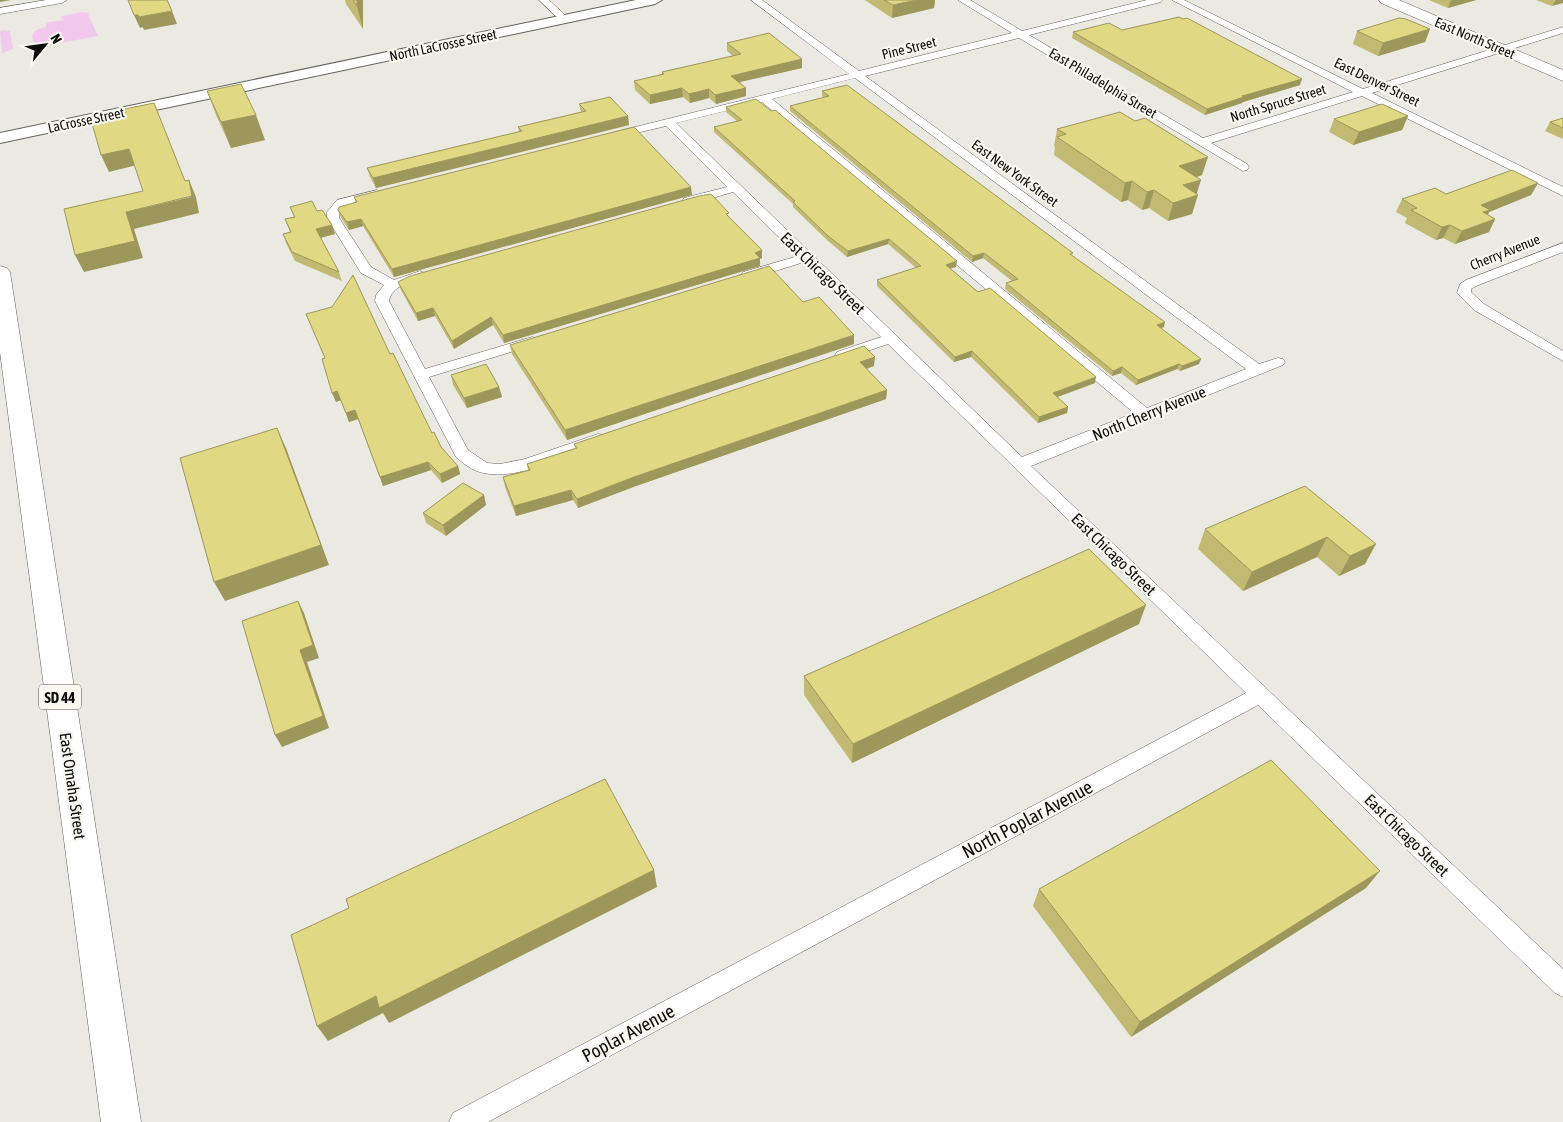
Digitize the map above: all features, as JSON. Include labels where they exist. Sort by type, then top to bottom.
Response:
[{"type":"main road","name":"North LaCrosse Street","points":[[230,89],[655,0]]},
{"type":"main road","name":"East North Street","points":[[1386,0],[1563,76]]},
{"type":"main road","name":"LaCrosse Street","points":[[0,138],[230,89]]},
{"type":"main road","name":"East Omaha Street","points":[[0,272],[121,1122]]},
{"type":"street","points":[[0,11],[62,0]]},
{"type":"street","points":[[544,0],[564,19]]},
{"type":"street","name":"East New York Street","points":[[756,0],[1257,370]]},
{"type":"street","name":"East Philadelphia Street","points":[[963,0],[1243,167]]},
{"type":"street","name":"Pine Street","points":[[600,138],[1158,0]]},
{"type":"street","name":"East Denver Street","points":[[1177,0],[1563,192]]},
{"type":"street","name":"North Spruce Street","points":[[1202,142],[1563,30]]},
{"type":"street","points":[[764,98],[1145,415]]},
{"type":"street","name":"East Chicago Street","points":[[668,122],[1020,464],[1563,985]]},
{"type":"street","points":[[679,204],[736,188]]},
{"type":"street","points":[[388,191],[340,203],[332,212],[333,218],[360,263],[372,274],[394,285]]},
{"type":"street","name":"Cherry Avenue","points":[[1563,246],[1471,283],[1465,287],[1464,293],[1479,307],[1563,357]]},
{"type":"street","points":[[732,280],[807,257]]},
{"type":"street","points":[[429,272],[394,285],[384,293],[382,301],[462,453],[478,466],[494,469],[514,467],[610,434]]},
{"type":"street","points":[[420,375],[543,338]]},
{"type":"street","points":[[825,361],[891,338]]},
{"type":"street","name":"North Cherry Avenue","points":[[1020,464],[1278,362]]},
{"type":"street","name":"North Poplar Avenue","points":[[794,944],[1261,694]]},
{"type":"street","name":"Poplar Avenue","points":[[462,1122],[794,944]]},
{"type":"shaded area","points":[[82,12],[91,13],[88,14],[98,36],[44,46],[34,45],[32,35],[36,30],[46,27],[46,24],[49,22],[65,20],[61,18],[62,16]]},
{"type":"shaded area","points":[[0,31],[10,31],[13,49],[2,53]]},
{"type":"building","points":[[128,0],[167,0],[172,11],[139,17],[134,15]]},
{"type":"building","points":[[884,0],[917,0],[893,5]]},
{"type":"building","points":[[1179,17],[1187,18],[1302,79],[1242,96],[1244,97],[1207,109],[1073,32],[1109,23],[1122,30]]},
{"type":"building","points":[[1399,18],[1430,29],[1383,43],[1357,31]]},
{"type":"building","points":[[769,33],[802,59],[731,76],[746,88],[715,95],[709,89],[689,94],[682,88],[650,95],[634,81],[664,74],[662,72],[741,54],[727,43]]},
{"type":"building","points":[[241,84],[256,115],[221,122],[207,91]]},
{"type":"building","points":[[847,85],[1073,253],[1070,254],[1165,322],[1157,325],[1201,359],[1182,366],[1179,364],[1138,380],[1122,367],[1113,371],[1006,283],[1018,279],[984,253],[973,256],[790,106],[829,96],[822,91]]},
{"type":"building","points":[[610,97],[628,116],[373,178],[367,168],[522,131],[518,127],[586,111],[579,104]]},
{"type":"building","points":[[756,99],[771,111],[775,110],[957,261],[946,265],[978,292],[990,288],[1096,377],[1053,393],[1068,407],[1039,417],[972,351],[955,357],[877,280],[921,266],[889,239],[848,251],[828,236],[793,202],[795,201],[714,127],[742,120],[726,107]]},
{"type":"building","points":[[154,103],[185,181],[189,180],[192,196],[126,212],[135,241],[75,255],[64,209],[143,191],[129,149],[101,155],[91,120],[126,112],[125,109]]},
{"type":"building","points":[[1382,104],[1408,116],[1359,132],[1334,119]]},
{"type":"building","points":[[1120,112],[1135,121],[1145,118],[1208,157],[1179,166],[1201,180],[1183,185],[1198,195],[1173,203],[1154,190],[1147,192],[1132,181],[1125,183],[1057,137],[1066,134],[1057,129]]},
{"type":"building","points":[[1563,118],[1563,128],[1550,122]]},
{"type":"building","points":[[634,127],[691,187],[392,269],[361,219],[347,222],[338,210],[339,207],[357,202],[354,197]]},
{"type":"building","points":[[1512,170],[1538,183],[1481,205],[1490,210],[1483,212],[1495,219],[1462,231],[1450,225],[1442,227],[1411,210],[1417,208],[1402,199],[1435,188],[1446,194]]},
{"type":"building","points":[[711,194],[729,213],[726,214],[762,250],[755,253],[760,258],[503,335],[491,317],[452,341],[433,308],[416,313],[398,282],[410,276]]},
{"type":"building","points":[[312,201],[317,211],[322,210],[332,225],[316,229],[339,272],[292,252],[283,234],[291,232],[285,219],[295,217],[290,207]]},
{"type":"building","points":[[769,266],[803,302],[819,297],[854,335],[565,430],[510,345]]},
{"type":"building","points":[[353,275],[390,354],[393,353],[432,433],[434,432],[441,447],[458,466],[440,474],[428,462],[380,477],[355,410],[346,413],[337,391],[332,393],[322,359],[325,358],[306,314],[332,307]]},
{"type":"building","points":[[864,346],[875,357],[860,362],[887,390],[634,477],[577,499],[571,490],[514,506],[503,477],[530,470],[527,464],[577,448],[574,444]]},
{"type":"building","points":[[486,364],[499,387],[464,398],[451,375]]},
{"type":"building","points":[[277,428],[321,545],[214,582],[180,458]]},
{"type":"building","points":[[463,483],[484,495],[443,525],[423,513]]},
{"type":"building","points":[[1305,486],[1376,544],[1350,556],[1327,537],[1252,572],[1205,529]]},
{"type":"building","points":[[1089,549],[1146,605],[853,744],[804,676]]},
{"type":"building","points":[[298,601],[313,645],[300,650],[323,716],[275,735],[242,621]]},
{"type":"building","points":[[1271,760],[1380,871],[1140,1022],[1039,889]]},
{"type":"building","points":[[605,779],[654,870],[379,1008],[376,996],[317,1026],[291,935],[349,908],[346,899]]}]
